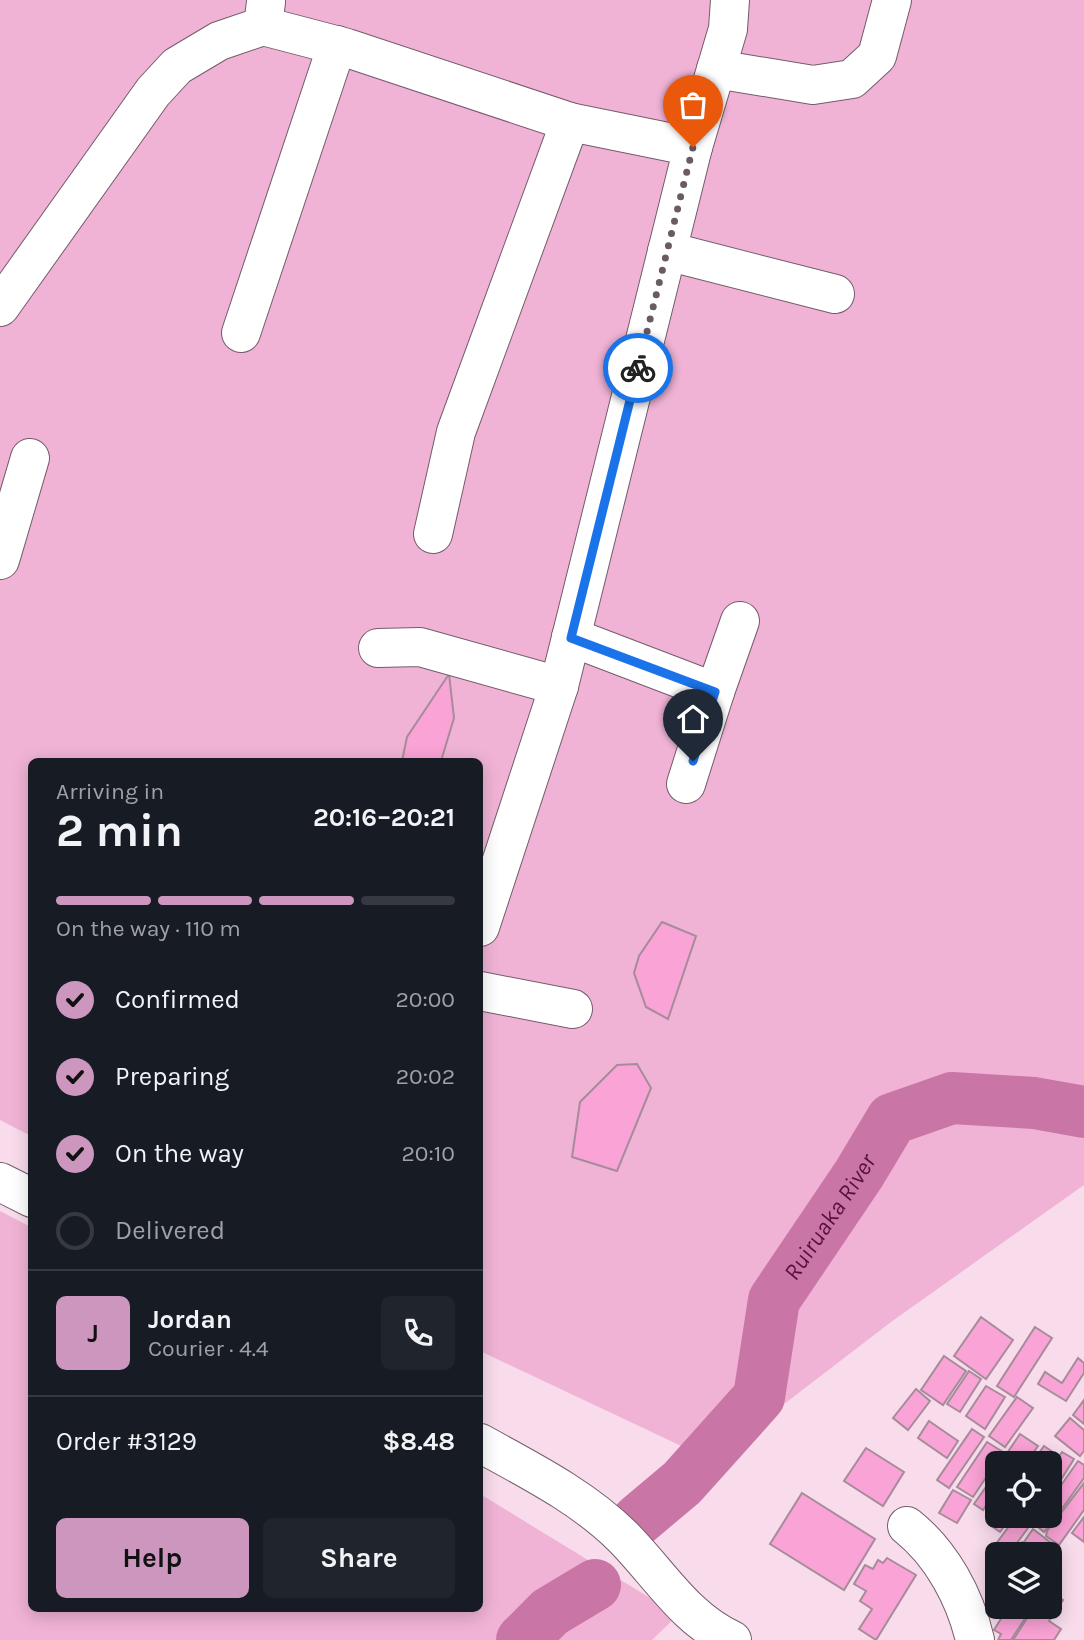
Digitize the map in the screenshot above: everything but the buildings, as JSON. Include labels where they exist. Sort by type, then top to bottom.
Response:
[{"type":"street","points":[[483,918],[559,686],[693,147],[727,29],[730,0]]},
{"type":"street","points":[[716,69],[813,85],[852,79],[877,56],[892,0]]},
{"type":"street","points":[[0,307],[153,92],[177,66],[265,13],[337,45],[570,122],[693,147]]},
{"type":"street","points":[[240,333],[337,45]]},
{"type":"street","points":[[433,534],[456,432],[570,122]]},
{"type":"street","points":[[667,251],[835,294]]},
{"type":"street","points":[[0,560],[30,458]]},
{"type":"street","points":[[686,784],[740,621]]},
{"type":"street","points":[[571,638],[715,692]]},
{"type":"street","points":[[378,648],[420,647],[559,686]]},
{"type":"street","points":[[483,992],[573,1009]]},
{"type":"street","points":[[0,1182],[28,1196]]},
{"type":"street","points":[[483,1445],[582,1502],[623,1536],[681,1604],[732,1640]]},
{"type":"street","points":[[907,1526],[928,1546],[954,1585],[969,1614],[975,1640]]},
{"type":"shaded area","points":[[0,0],[1084,0],[1084,1185],[891,1322],[711,1460],[483,1352],[483,758],[28,758],[28,1134],[0,1120]]},
{"type":"shaded area","points":[[0,1211],[28,1225],[28,1612],[483,1612],[483,1496],[678,1615],[652,1640],[0,1640]]},
{"type":"waterway","name":"Ruiruaka River","points":[[638,1520],[682,1483],[759,1397],[774,1300],[859,1174],[892,1119],[952,1098],[1034,1103],[1084,1112]]},
{"type":"waterway","name":"Ruiruaka River","points":[[522,1640],[550,1612],[595,1585]]},
{"type":"way so far","points":[[638,368],[693,147]]},
{"type":"route","points":[[638,368],[571,638],[715,692],[693,761]]}]
